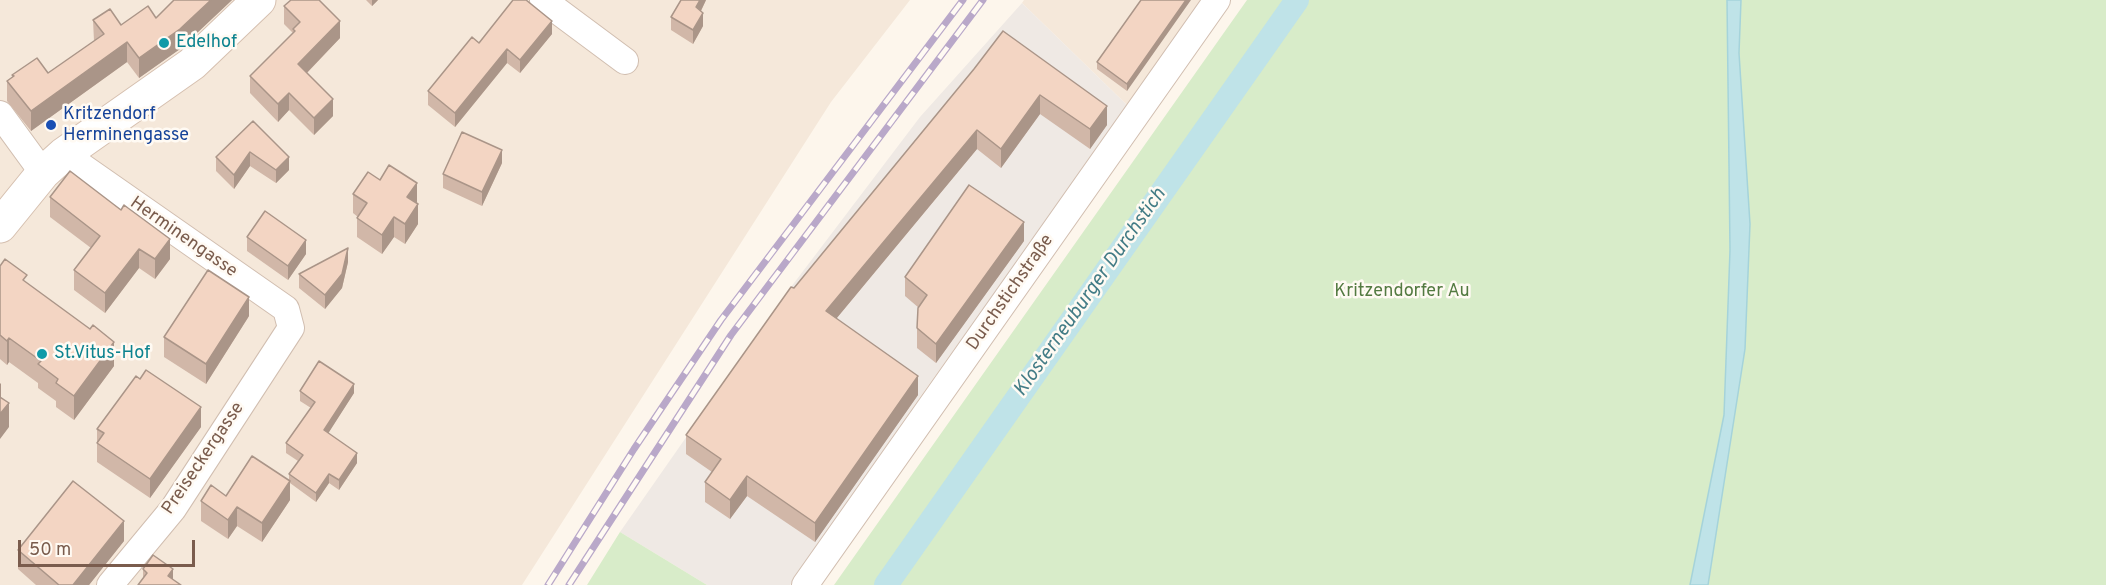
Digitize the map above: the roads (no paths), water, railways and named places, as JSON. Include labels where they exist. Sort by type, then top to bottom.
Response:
[{"type":"main road","points":[[0,226],[54,164],[192,64],[259,0]]},
{"type":"street","points":[[543,0],[625,61]]},
{"type":"street","name":"Durchstichstraße","points":[[805,585],[1216,0]]},
{"type":"street","name":"Herminengasse","points":[[0,114],[54,164],[286,309],[291,328]]},
{"type":"street","name":"Preiseckergasse","points":[[110,585],[173,509],[291,328]]},
{"type":"water","points":[[1727,0],[1741,0],[1739,53],[1750,224],[1745,349],[1708,585],[1690,585],[1724,415],[1730,250]]},
{"type":"waterway","name":"Klosterneuburger Durchstich","points":[[886,585],[1297,0]]},
{"type":"railway","points":[[548,585],[634,449],[721,320],[963,0]]},
{"type":"railway","points":[[569,585],[731,335],[983,0]]},
{"type":"place","name":"Edelhof","points":[[164,43]]},
{"type":"place","name":"Kritzendorf Herminengasse","points":[[51,125]]},
{"type":"place","name":"St.Vitus-Hof","points":[[42,354]]},
{"type":"park label","name":"Kritzendorfer Au","points":[[1402,292]]}]
